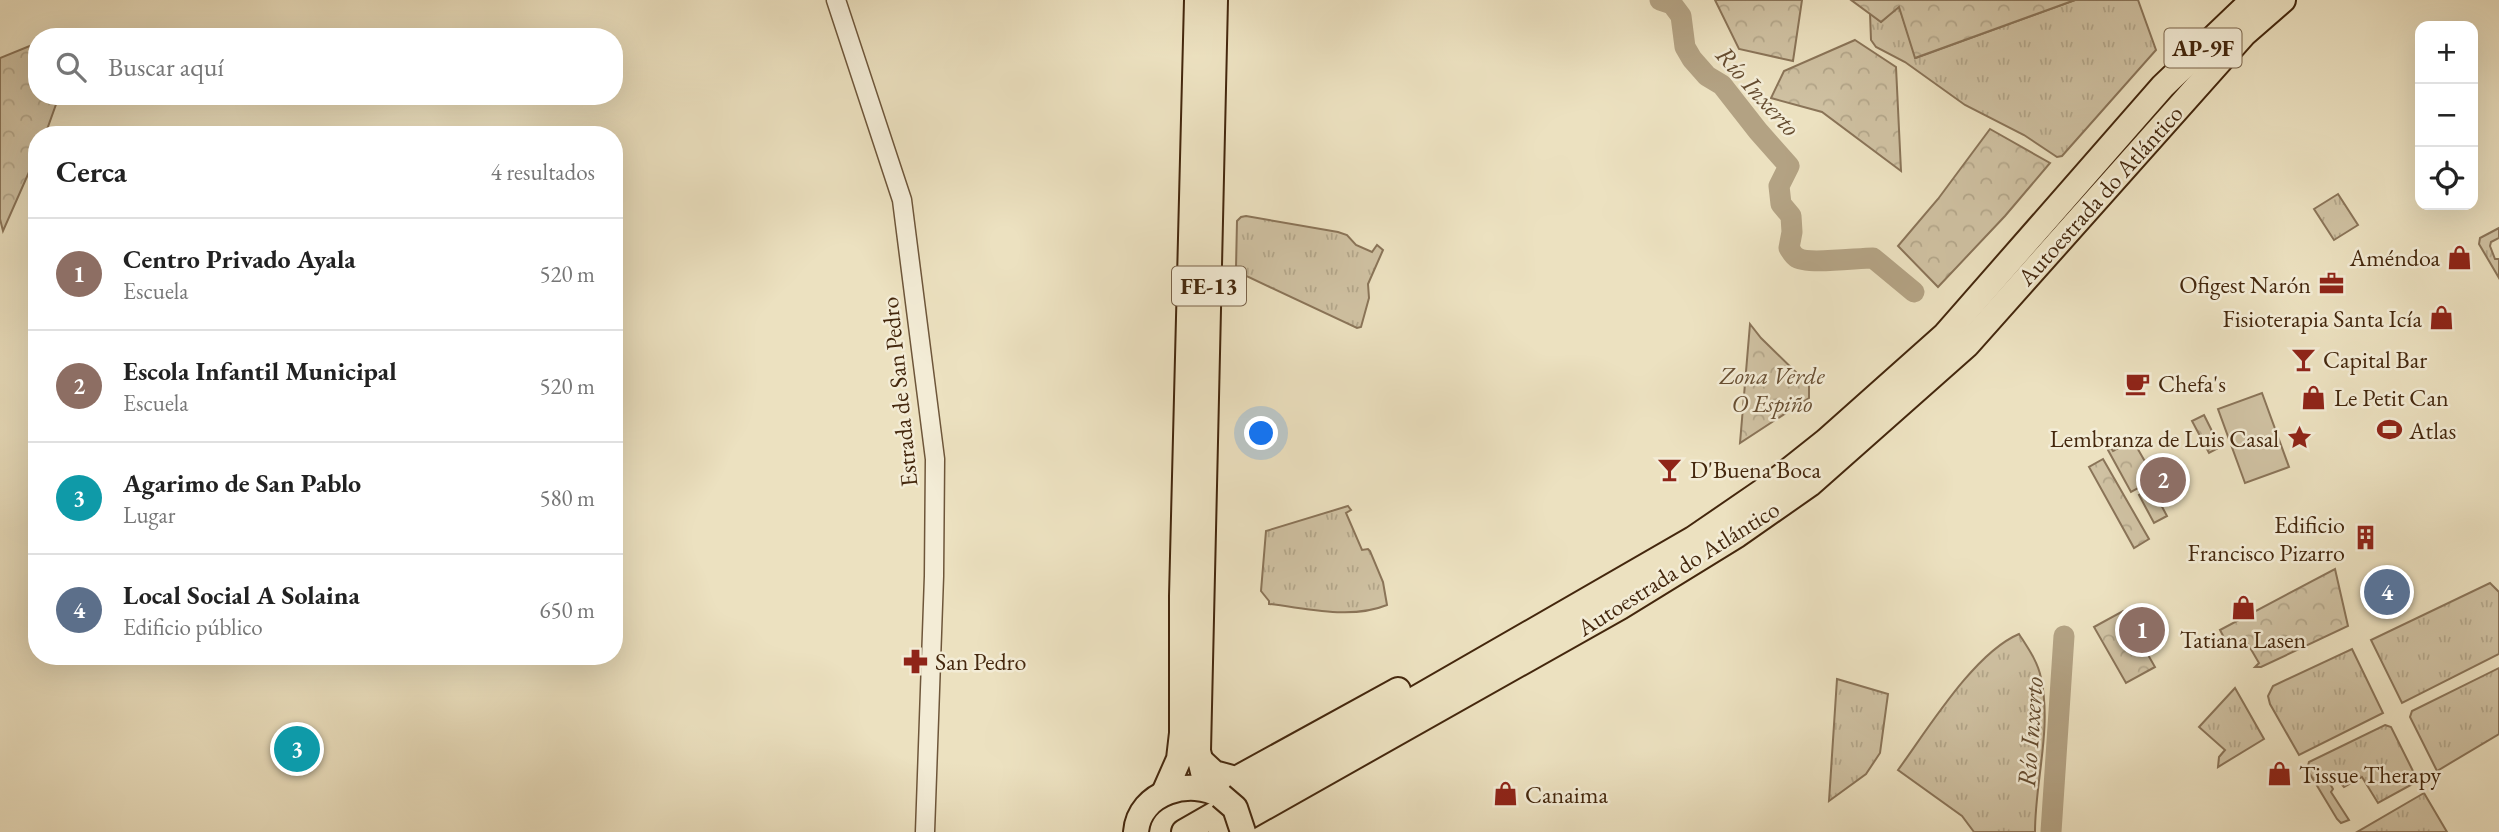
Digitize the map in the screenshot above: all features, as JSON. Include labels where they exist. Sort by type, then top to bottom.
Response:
[{"type":"highway","points":[[1185,0],[1187,56],[1195,118]]},
{"type":"highway","name":"FE-13","points":[[1134,830],[1146,808],[1164,793],[1179,759],[1182,733],[1182,596],[1197,0]]},
{"type":"highway","name":"FE-13","points":[[1215,0],[1199,751],[1200,760],[1232,805]]},
{"type":"highway","name":"Autoestrada do Atlántico","points":[[1232,805],[1693,539],[1763,491],[1826,441],[1945,335],[2163,86],[2253,0]]},
{"type":"highway","name":"Autoestrada do Atlántico","points":[[1232,805],[1280,815],[1671,596],[1767,525],[1967,345],[2244,34],[2283,0]]},
{"type":"highway","points":[[1164,793],[1179,788],[1232,805]]},
{"type":"highway","name":"AP-9F","points":[[1184,832],[1232,805]]},
{"type":"highway","name":"AP-9F","points":[[1221,832],[1232,805]]},
{"type":"street","name":"Estrada de San Pedro","points":[[836,0],[902,200],[934,459],[934,576],[925,832]]},
{"type":"green space","points":[[1715,0],[1802,0],[1793,61],[1739,49]]},
{"type":"green space","points":[[1851,0],[2075,0],[1915,58],[1899,7],[1881,22]]},
{"type":"green space","points":[[2075,0],[2138,0],[2156,50],[2062,156],[2057,157],[2024,135],[1965,105],[1905,62],[1876,47],[1871,40],[1870,13],[1881,22],[1899,6],[1916,58]]},
{"type":"green space","points":[[1855,40],[1896,67],[1901,171],[1822,112],[1771,98],[1784,71]]},
{"type":"green space","points":[[28,47],[28,105],[56,105],[48,126],[28,126],[28,174],[3,231],[0,219],[0,58]]},
{"type":"green space","points":[[1990,129],[2050,163],[2005,216],[1938,287],[1898,246],[1938,199]]},
{"type":"green space","points":[[2338,194],[2358,225],[2334,240],[2314,209]]},
{"type":"green space","points":[[1246,216],[1338,232],[1372,252],[1377,245],[1383,250],[1368,284],[1369,298],[1361,327],[1357,328],[1240,273],[1236,268],[1237,221]]},
{"type":"green space","points":[[2499,228],[2499,238],[2491,242],[2490,246],[2495,259],[2499,259],[2499,278],[2479,244],[2480,238]]},
{"type":"green space","name":"Zona Verde O Espiño","points":[[1750,324],[1809,385],[1809,398],[1740,443]]},
{"type":"green space","points":[[2262,393],[2289,467],[2245,483],[2218,409]]},
{"type":"green space","points":[[2204,415],[2220,447],[2209,453],[2192,421]]},
{"type":"green space","points":[[2131,437],[2155,479],[2131,492],[2108,450],[2111,448],[2113,451],[2126,444],[2124,441]]},
{"type":"green space","points":[[2103,459],[2149,539],[2134,548],[2089,467]]},
{"type":"green space","points":[[2152,488],[2167,516],[2154,523],[2139,495]]},
{"type":"green space","points":[[1348,506],[1351,510],[1346,513],[1362,550],[1370,551],[1383,582],[1387,605],[1358,612],[1343,612],[1269,604],[1261,591],[1266,531]]},
{"type":"green space","points":[[2335,569],[2348,626],[2261,667],[2255,667],[2259,663],[2245,639],[2230,649],[2220,630]]},
{"type":"green space","points":[[2490,583],[2499,592],[2499,654],[2402,703],[2371,640]]},
{"type":"green space","points":[[2123,611],[2155,667],[2126,683],[2094,627]]},
{"type":"green space","points":[[2019,634],[2038,666],[2044,697],[2044,736],[2035,832],[1974,832],[1962,816],[1898,770],[1969,675],[2002,644]]},
{"type":"green space","points":[[2352,649],[2383,713],[2299,755],[2270,704],[2268,696],[2273,686]]},
{"type":"green space","points":[[2499,668],[2499,734],[2437,771],[2410,717],[2412,711]]},
{"type":"green space","points":[[1837,679],[1888,694],[1880,753],[1866,774],[1829,801]]},
{"type":"green space","points":[[2235,688],[2264,739],[2218,767],[2219,757],[2225,750],[2199,727]]},
{"type":"green space","points":[[2385,725],[2391,727],[2418,781],[2378,803],[2362,777],[2344,787],[2336,778],[2329,782],[2333,789],[2331,792],[2349,820],[2341,823],[2307,769],[2309,762]]},
{"type":"green space","points":[[2424,793],[2447,832],[2357,832]]},
{"type":"waterway","name":"Río Inxerto","points":[[1660,0],[1672,4],[1681,16],[1685,47],[1692,59],[1707,76],[1722,85],[1789,166],[1779,186],[1781,204],[1791,216],[1789,248],[1794,255],[1810,261],[1873,258],[1914,292]]},
{"type":"waterway","name":"Río Inxerto","points":[[2051,832],[2064,636]]},
{"type":"place","name":"Améndoa","points":[[2460,257]]},
{"type":"place","name":"Ofigest Narón","points":[[2331,284]]},
{"type":"place","name":"Fisioterapia Santa Icía","points":[[2442,318]]},
{"type":"place","name":"Capital Bar","points":[[2303,359]]},
{"type":"place","name":"Chefa's","points":[[2138,383]]},
{"type":"place","name":"Le Petit Can","points":[[2314,397]]},
{"type":"place","name":"Atlas","points":[[2389,430]]},
{"type":"place","name":"Lembranza de Luis Casal","points":[[2299,438]]},
{"type":"place","name":"D'Buena Boca","points":[[1670,469]]},
{"type":"place","name":"Escola Infantil Municipal","points":[[2163,480]]},
{"type":"place","name":"Edificio Francisco Pizarro","points":[[2365,538]]},
{"type":"place","name":"Local Social A Solaina","points":[[2387,592]]},
{"type":"place","name":"Tatiana Lasen","points":[[2243,608]]},
{"type":"place","name":"Centro Privado Ayala","points":[[2142,630]]},
{"type":"place","name":"San Pedro","points":[[915,661]]},
{"type":"place","name":"Agarimo de San Pablo","points":[[297,749]]},
{"type":"place","name":"Tissue Therapy","points":[[2279,774]]},
{"type":"place","name":"Canaima","points":[[1505,794]]}]
